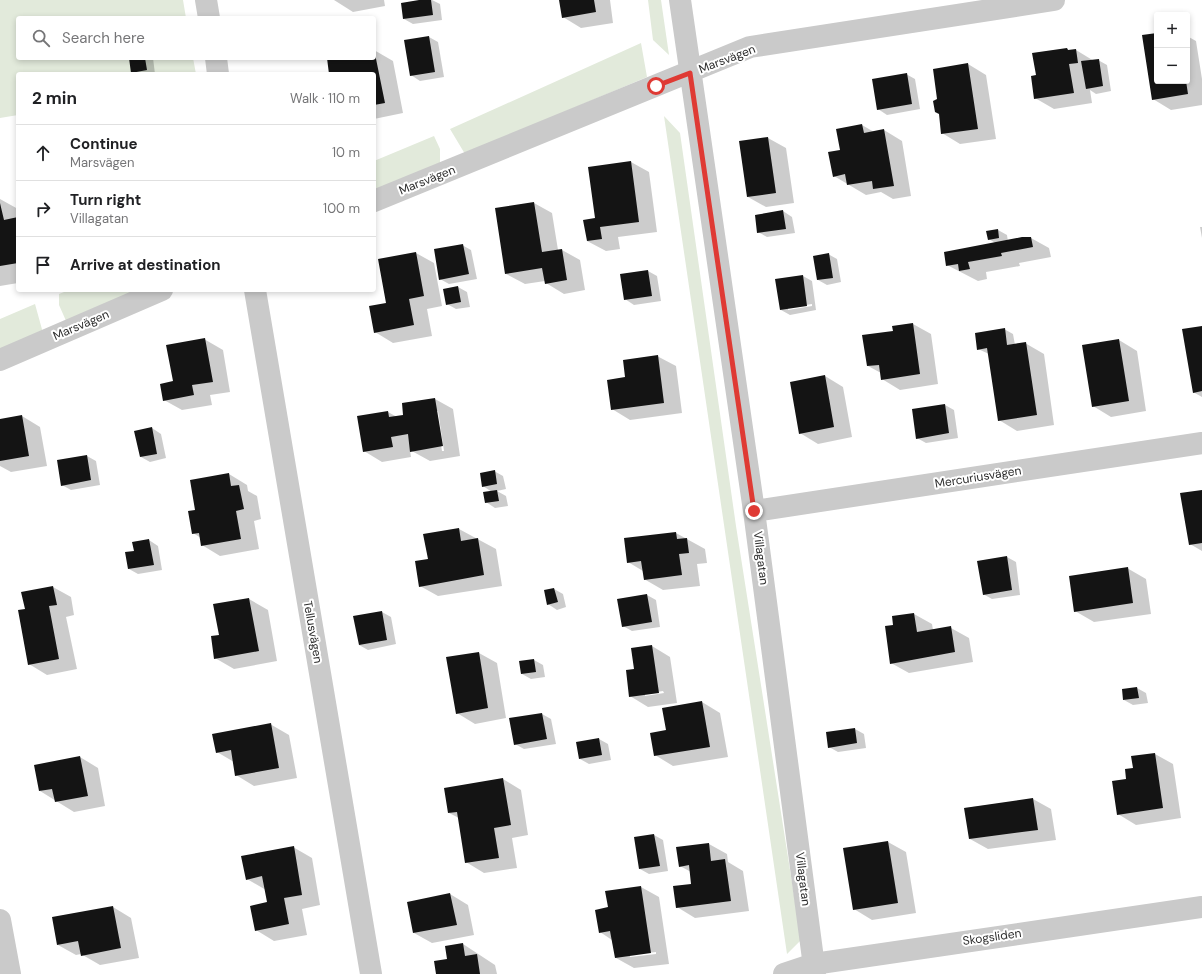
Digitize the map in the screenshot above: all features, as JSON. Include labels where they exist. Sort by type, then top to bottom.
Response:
[{"type":"street","points":[[206,0],[209,16]]},
{"type":"street","name":"Villagatan","points":[[680,0],[754,511],[815,969]]},
{"type":"street","name":"Marsvägen","points":[[376,200],[690,73],[750,47],[1054,0]]},
{"type":"street","points":[[216,60],[218,72]]},
{"type":"street","name":"Marsvägen","points":[[0,360],[157,292]]},
{"type":"street","name":"Tellusvägen","points":[[255,292],[371,974]]},
{"type":"street","name":"Mercuriusvägen","points":[[754,511],[1202,443]]},
{"type":"street","name":"Skogsliden","points":[[784,974],[1202,906]]},
{"type":"street","points":[[0,920],[10,974]]},
{"type":"green space","points":[[0,0],[183,0],[186,16],[16,16],[16,60],[193,60],[196,72],[16,72],[16,115],[0,118]]},
{"type":"green space","points":[[648,0],[661,0],[669,55],[653,40]]},
{"type":"green space","points":[[641,43],[647,77],[465,154],[450,129]]},
{"type":"green space","points":[[664,116],[680,133],[736,526],[801,940],[787,954]]},
{"type":"green space","points":[[434,136],[440,149],[440,165],[376,192],[376,160]]},
{"type":"green space","points":[[64,292],[140,292],[67,323],[59,305],[59,294]]},
{"type":"green space","points":[[35,304],[43,333],[0,351],[0,319]]},
{"type":"building","points":[[431,0],[433,15],[403,19],[401,3]]},
{"type":"building","points":[[559,0],[594,0],[596,12],[562,18]]},
{"type":"building","points":[[1154,33],[1154,84],[1186,84],[1188,94],[1152,100],[1142,35]]},
{"type":"building","points":[[429,36],[435,72],[410,76],[404,40]]},
{"type":"building","points":[[1067,48],[1068,50],[1076,49],[1078,63],[1069,64],[1074,93],[1034,99],[1031,76],[1036,75],[1032,53]]},
{"type":"building","points":[[376,59],[385,103],[376,105],[376,72],[329,72],[327,60]]},
{"type":"building","points":[[1099,59],[1103,86],[1086,89],[1081,61]]},
{"type":"building","points":[[129,60],[145,60],[147,70],[131,72]]},
{"type":"building","points":[[968,63],[978,129],[941,134],[939,114],[935,112],[933,101],[937,99],[933,69]]},
{"type":"building","points":[[907,73],[912,104],[877,110],[872,79]]},
{"type":"building","points":[[862,124],[864,133],[884,129],[894,186],[873,189],[872,181],[847,185],[845,174],[833,177],[828,152],[840,150],[836,129]]},
{"type":"building","points":[[768,137],[776,193],[747,197],[739,141]]},
{"type":"building","points":[[631,161],[639,222],[600,227],[602,239],[587,241],[583,220],[595,218],[588,167]]},
{"type":"building","points":[[534,202],[542,252],[562,249],[567,280],[545,284],[542,268],[505,274],[495,208]]},
{"type":"building","points":[[0,203],[4,220],[16,217],[16,263],[0,266]]},
{"type":"building","points":[[783,210],[786,229],[757,233],[755,215]]},
{"type":"building","points":[[998,229],[999,238],[988,240],[986,231]]},
{"type":"building","points":[[1022,237],[1031,237],[1033,247],[1001,253],[1002,256],[968,262],[970,269],[959,271],[958,264],[946,266],[944,252]]},
{"type":"building","points":[[463,244],[469,274],[439,280],[434,249]]},
{"type":"building","points":[[416,252],[424,296],[409,299],[414,325],[374,333],[369,306],[386,303],[378,259]]},
{"type":"building","points":[[829,253],[833,278],[817,280],[813,256]]},
{"type":"building","points":[[648,270],[652,296],[624,300],[620,274]]},
{"type":"building","points":[[803,275],[807,306],[780,310],[775,279]]},
{"type":"building","points":[[458,286],[461,302],[446,305],[443,289]]},
{"type":"building","points":[[913,323],[920,374],[881,380],[879,365],[867,366],[862,335],[893,331],[892,326]]},
{"type":"building","points":[[1202,326],[1202,391],[1193,393],[1182,329]]},
{"type":"building","points":[[1005,328],[1007,345],[1026,342],[1037,415],[998,421],[987,348],[977,350],[975,333]]},
{"type":"building","points":[[205,338],[213,382],[192,385],[194,395],[163,401],[160,384],[173,381],[166,345]]},
{"type":"building","points":[[1119,339],[1129,401],[1092,407],[1082,345]]},
{"type":"building","points":[[658,355],[664,403],[611,410],[607,380],[625,377],[623,360]]},
{"type":"building","points":[[825,375],[834,427],[799,434],[790,382]]},
{"type":"building","points":[[435,398],[443,446],[410,452],[408,434],[391,437],[393,447],[363,452],[357,416],[388,411],[389,417],[403,415],[402,403]]},
{"type":"building","points":[[945,404],[949,433],[916,439],[912,409]]},
{"type":"building","points":[[22,415],[29,456],[0,461],[0,419]]},
{"type":"building","points":[[152,427],[157,454],[140,457],[134,431]]},
{"type":"building","points":[[87,455],[91,480],[61,486],[57,460]]},
{"type":"building","points":[[495,470],[497,484],[482,487],[480,473]]},
{"type":"building","points":[[229,473],[231,486],[239,485],[244,509],[236,511],[241,539],[201,546],[199,533],[192,534],[188,511],[195,510],[190,480]]},
{"type":"building","points":[[497,490],[499,501],[485,503],[483,492]]},
{"type":"building","points":[[1202,490],[1202,543],[1189,545],[1180,493]]},
{"type":"building","points":[[459,528],[461,541],[478,538],[484,575],[419,587],[415,561],[428,559],[423,534]]},
{"type":"building","points":[[676,532],[677,539],[687,538],[689,553],[679,554],[682,575],[644,580],[641,561],[627,563],[624,538]]},
{"type":"building","points":[[149,539],[154,565],[128,569],[125,552],[134,551],[132,542]]},
{"type":"building","points":[[1007,556],[1012,590],[983,595],[977,561]]},
{"type":"building","points":[[1128,567],[1133,603],[1074,612],[1069,576]]},
{"type":"building","points":[[53,586],[57,605],[49,606],[59,659],[28,665],[18,610],[25,609],[21,592]]},
{"type":"building","points":[[554,588],[558,602],[547,605],[544,590]]},
{"type":"building","points":[[647,594],[652,622],[622,627],[617,599]]},
{"type":"building","points":[[249,598],[259,651],[214,659],[211,636],[219,635],[213,604]]},
{"type":"building","points":[[382,611],[387,640],[359,645],[353,616]]},
{"type":"building","points":[[914,613],[917,632],[951,626],[955,652],[890,664],[885,626],[893,625],[892,616]]},
{"type":"building","points":[[652,645],[659,693],[629,697],[626,670],[634,669],[631,648]]},
{"type":"building","points":[[479,652],[488,708],[456,714],[446,657]]},
{"type":"building","points":[[534,659],[536,672],[521,674],[519,661]]},
{"type":"building","points":[[1137,687],[1139,698],[1123,700],[1122,689]]},
{"type":"building","points":[[702,701],[710,747],[654,756],[650,733],[666,730],[662,708]]},
{"type":"building","points":[[542,713],[547,739],[514,745],[509,718]]},
{"type":"building","points":[[271,723],[279,768],[235,776],[231,750],[216,753],[212,734]]},
{"type":"building","points":[[855,728],[857,743],[828,748],[826,732]]},
{"type":"building","points":[[599,738],[602,755],[579,759],[576,742]]},
{"type":"building","points":[[1155,753],[1163,808],[1117,815],[1112,781],[1126,779],[1125,769],[1133,768],[1131,756]]},
{"type":"building","points":[[80,756],[88,796],[55,802],[52,789],[39,791],[34,765]]},
{"type":"building","points":[[503,778],[511,825],[494,828],[499,858],[465,863],[457,812],[448,813],[444,788]]},
{"type":"building","points":[[1033,798],[1038,830],[969,839],[964,808]]},
{"type":"building","points":[[654,834],[660,866],[639,869],[634,837]]},
{"type":"building","points":[[888,841],[898,903],[853,910],[843,848]]},
{"type":"building","points":[[709,843],[711,861],[725,859],[731,901],[676,908],[673,886],[691,884],[689,865],[679,867],[676,847]]},
{"type":"building","points":[[294,846],[302,895],[284,898],[289,924],[255,931],[250,906],[267,902],[262,876],[246,880],[241,856]]},
{"type":"building","points":[[641,886],[651,953],[615,958],[610,931],[599,933],[595,910],[608,907],[605,891]]},
{"type":"building","points":[[450,893],[457,925],[413,933],[407,902]]},
{"type":"building","points":[[113,906],[121,948],[81,956],[78,941],[57,945],[52,917]]},
{"type":"building","points":[[463,943],[465,956],[477,954],[480,974],[436,974],[434,961],[447,959],[445,946]]},
{"type":"route","points":[[656,86],[690,73],[754,511]]}]
